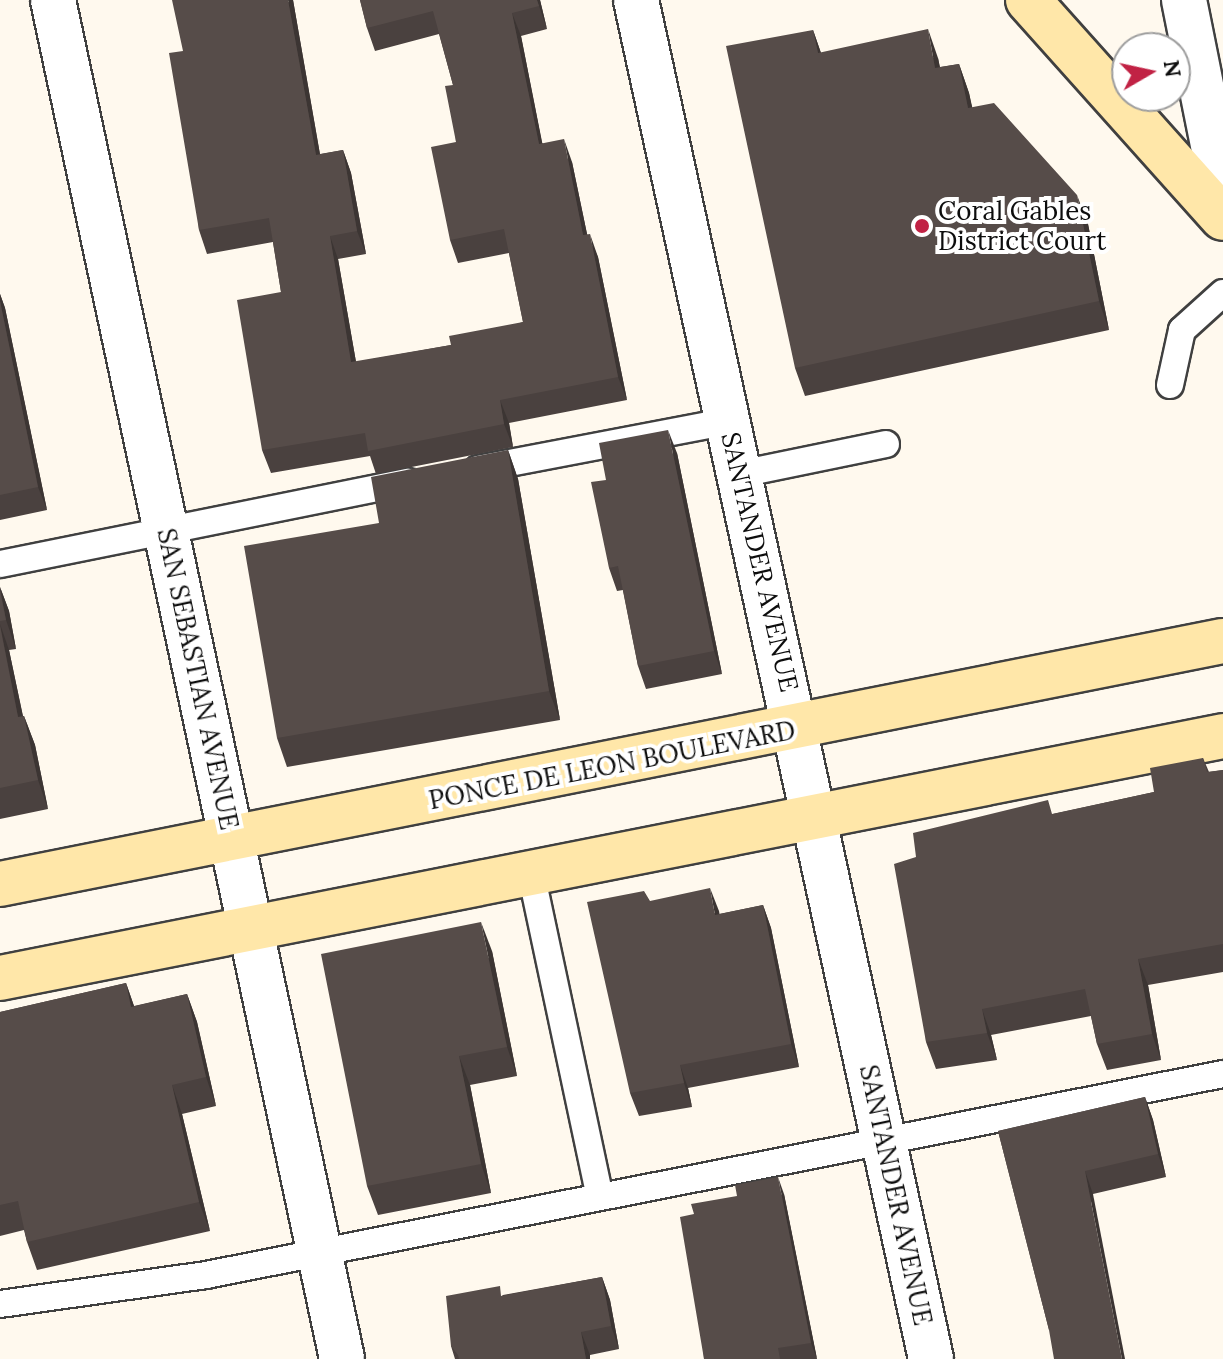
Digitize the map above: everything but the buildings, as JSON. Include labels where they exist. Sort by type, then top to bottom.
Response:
[{"type":"street","name":"SAN SEBASTIAN AVENUE","points":[[53,0],[342,1359]]},
{"type":"street","name":"SANTANDER AVENUE","points":[[636,0],[817,816],[931,1359]]},
{"type":"street","points":[[1028,0],[1223,218]]},
{"type":"street","points":[[1184,0],[1223,196]]},
{"type":"street","name":"PONCE DE LEON BOULEVARD","points":[[0,884],[1223,641]]},
{"type":"street","points":[[0,978],[1223,736]]},
{"type":"lane","points":[[1170,385],[1182,330],[1223,293]]},
{"type":"lane","points":[[0,564],[166,528],[729,421]]},
{"type":"lane","points":[[740,474],[886,444]]},
{"type":"lane","points":[[531,873],[599,1194]]},
{"type":"lane","points":[[0,1304],[150,1284],[1223,1074]]},
{"type":"place","name":"Coral Gables District Court","points":[[922,226]]}]
